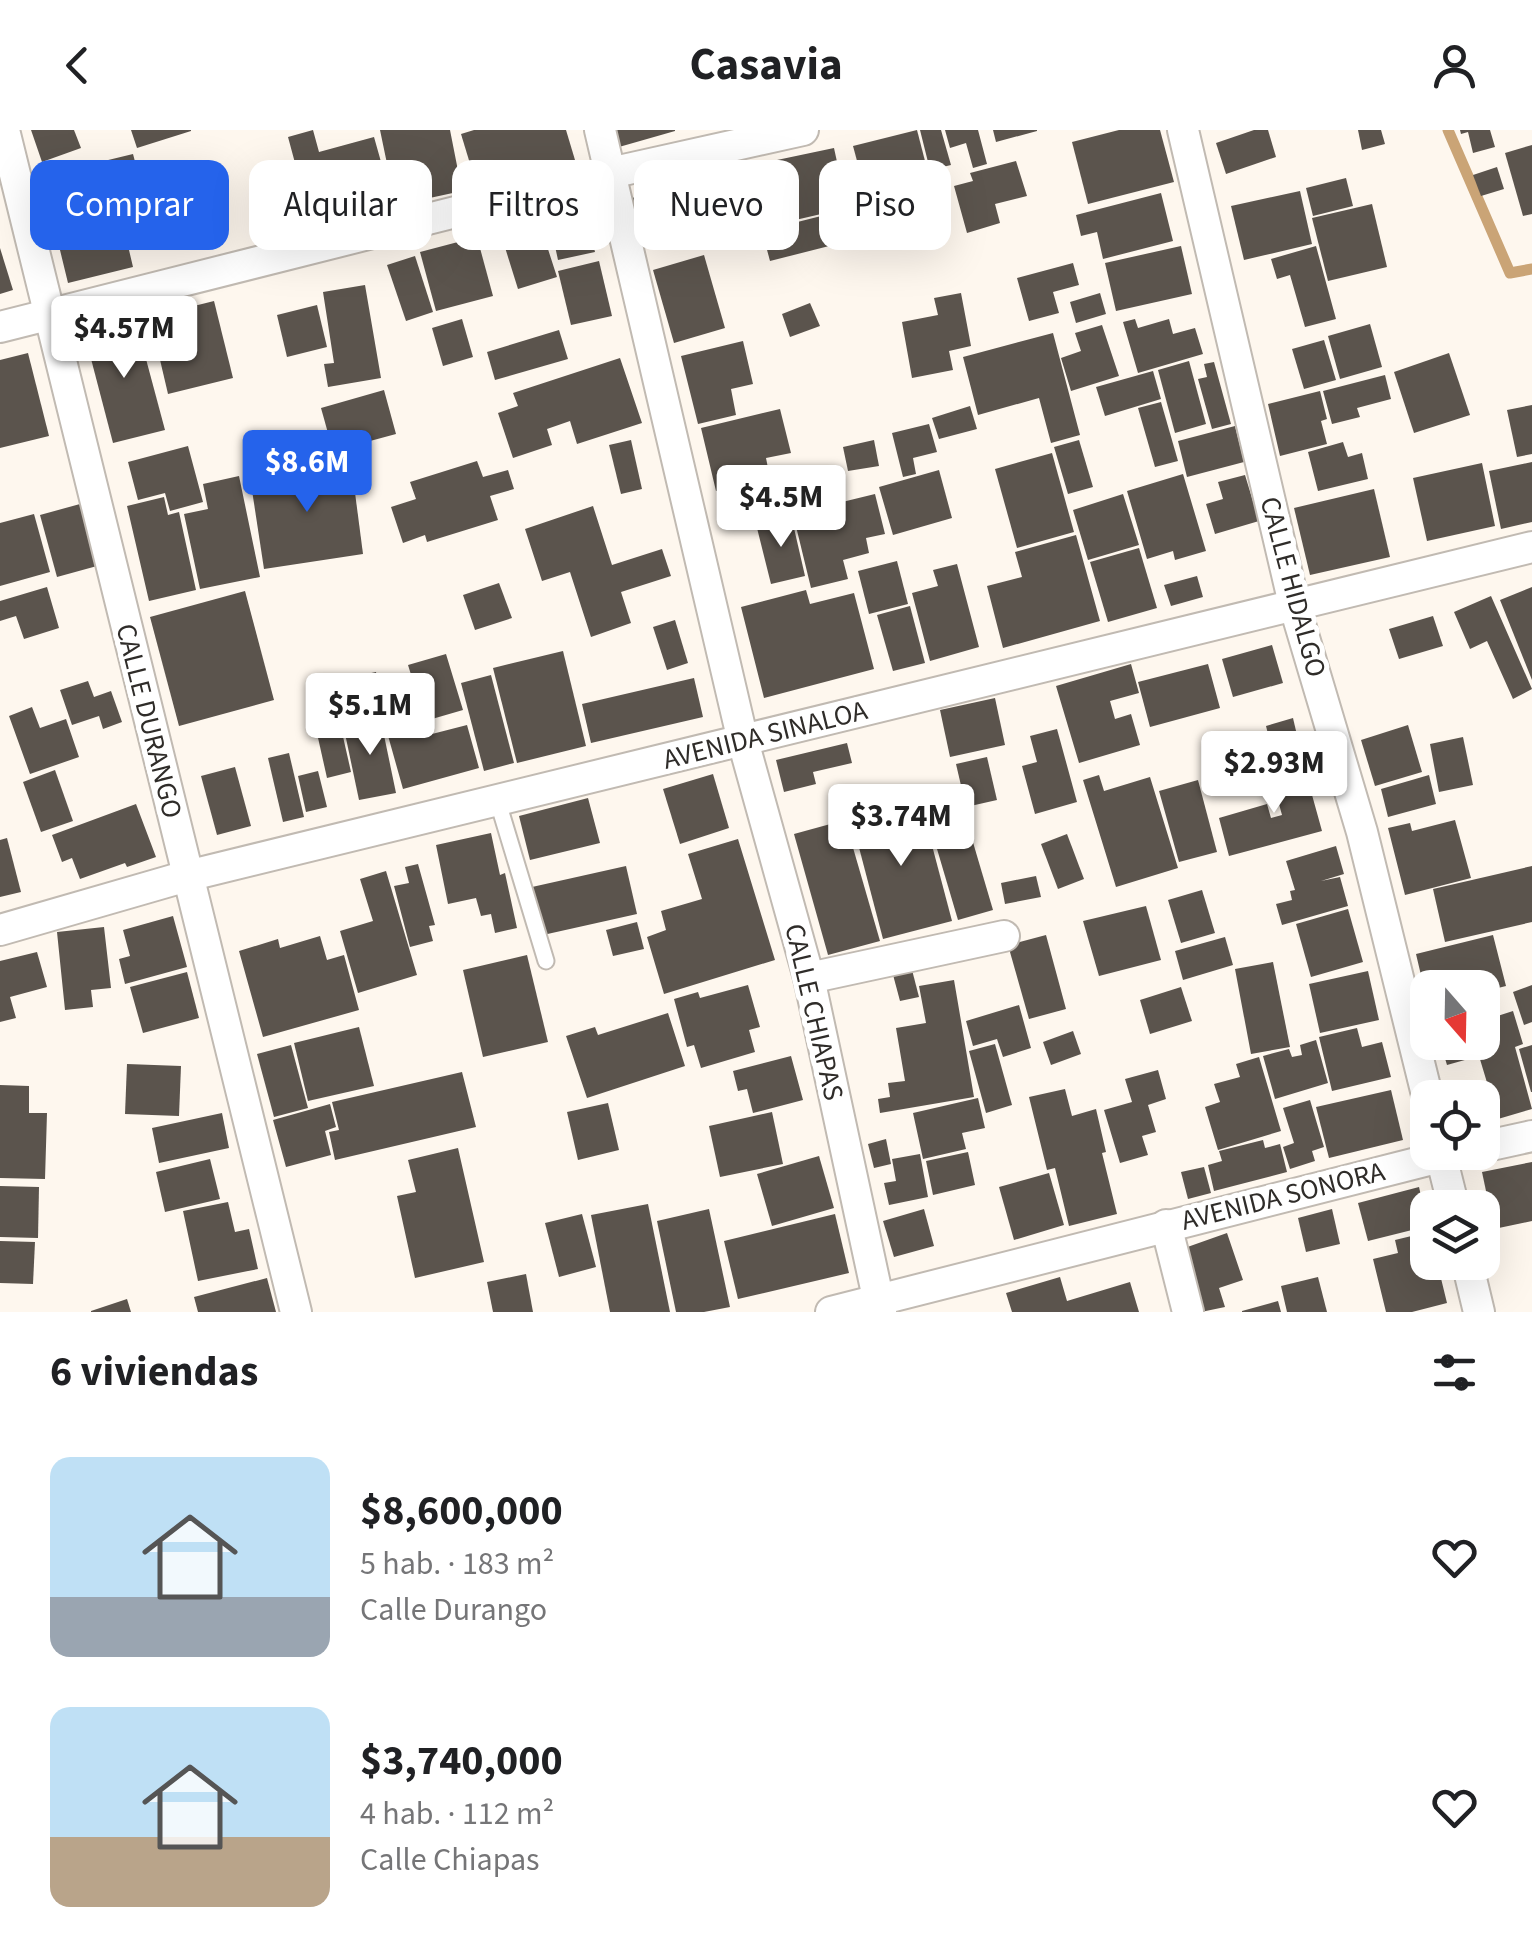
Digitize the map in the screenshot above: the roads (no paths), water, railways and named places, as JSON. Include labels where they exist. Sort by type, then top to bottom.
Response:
[{"type":"street","name":"CALLE DURANGO","points":[[4,130],[296,1312]]},
{"type":"street","name":"CALLE CHIAPAS","points":[[600,130],[607,160]]},
{"type":"street","points":[[614,172],[803,130]]},
{"type":"street","name":"CALLE HIDALGO","points":[[1184,130],[1294,604],[1362,832],[1423,1080]]},
{"type":"street","name":"CALLE CHIAPAS","points":[[614,190],[743,741],[810,978],[879,1306]]},
{"type":"street","points":[[0,327],[452,213]]},
{"type":"street","name":"AVENIDA SINALOA","points":[[0,930],[187,876],[1532,548]]},
{"type":"street","points":[[810,978],[1004,936]]},
{"type":"street","points":[[1500,1143],[1532,1136]]},
{"type":"street","name":"AVENIDA SONORA","points":[[831,1312],[879,1306],[1166,1224],[1410,1163]]},
{"type":"street","name":"AVENIDA SONORA","points":[[1166,1224],[1188,1312]]},
{"type":"street","points":[[1471,1280],[1479,1312]]},
{"type":"lane","points":[[497,799],[546,961]]},
{"type":"waterway","points":[[1448,130],[1510,273],[1532,269]]}]
